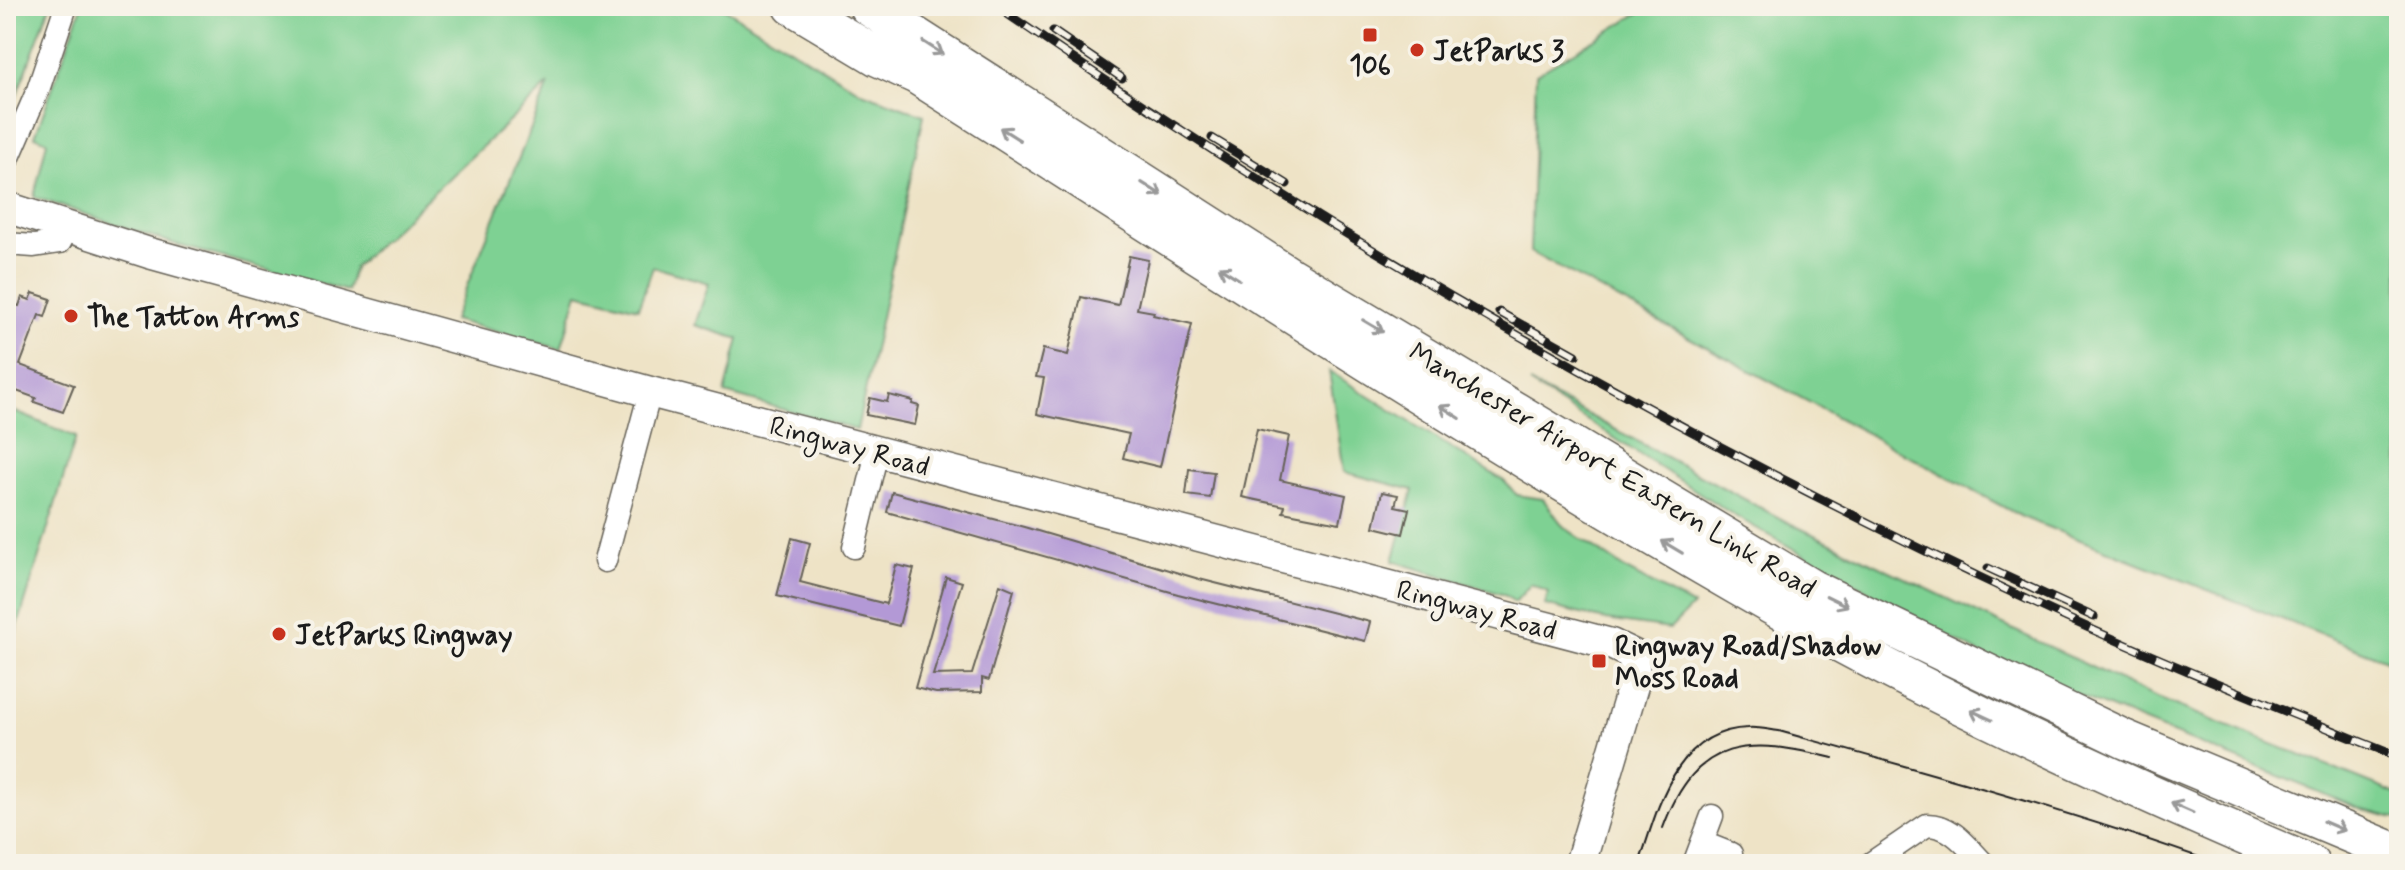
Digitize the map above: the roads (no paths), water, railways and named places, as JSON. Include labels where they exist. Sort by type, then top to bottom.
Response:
[{"type":"highway","name":"Manchester Airport Eastern Link Road","points":[[793,6],[878,57],[917,75],[1540,468],[1739,587],[1969,709],[2107,775],[2310,864]]},
{"type":"highway","name":"Manchester Airport Eastern Link Road","points":[[868,6],[1289,276],[1812,589],[2124,739],[2399,854]]},
{"type":"street","points":[[6,164],[38,90],[66,6]]},
{"type":"street","name":"Ringway Road","points":[[6,207],[149,253],[650,392],[1611,644],[1634,655],[1635,679],[1580,864]]},
{"type":"street","points":[[6,244],[34,246],[60,242],[68,227]]},
{"type":"street","points":[[605,561],[650,392]]},
{"type":"street","points":[[854,547],[877,452]]},
{"type":"street","points":[[1712,816],[1698,854],[1731,854]]},
{"type":"street","points":[[1870,864],[1927,825],[1951,830],[1984,864]]},
{"type":"tram line","points":[[1639,864],[1663,797],[1686,757],[1703,742],[1723,732],[1752,728],[1779,731],[2000,793],[2218,864]]},
{"type":"tram line","points":[[1663,828],[1676,798],[1692,775],[1709,760],[1729,751],[1776,747],[1833,758]]},
{"type":"railway","points":[[996,6],[1245,171],[1372,249],[1501,325],[1762,469],[2076,622],[2399,757]]},
{"type":"railway","points":[[1053,31],[1122,78]]},
{"type":"railway","points":[[1212,138],[1287,184]]},
{"type":"railway","points":[[1499,312],[1576,355]]},
{"type":"railway","points":[[1988,568],[2094,617]]},
{"type":"place","name":"106","points":[[1370,35]]},
{"type":"place","name":"JetParks 3","points":[[1417,50]]},
{"type":"place","name":"The Tatton Arms","points":[[71,316]]},
{"type":"place","name":"JetParks Ringway","points":[[279,634]]},
{"type":"place","name":"Ringway Road/Shadow Moss Road","points":[[1599,661]]}]
